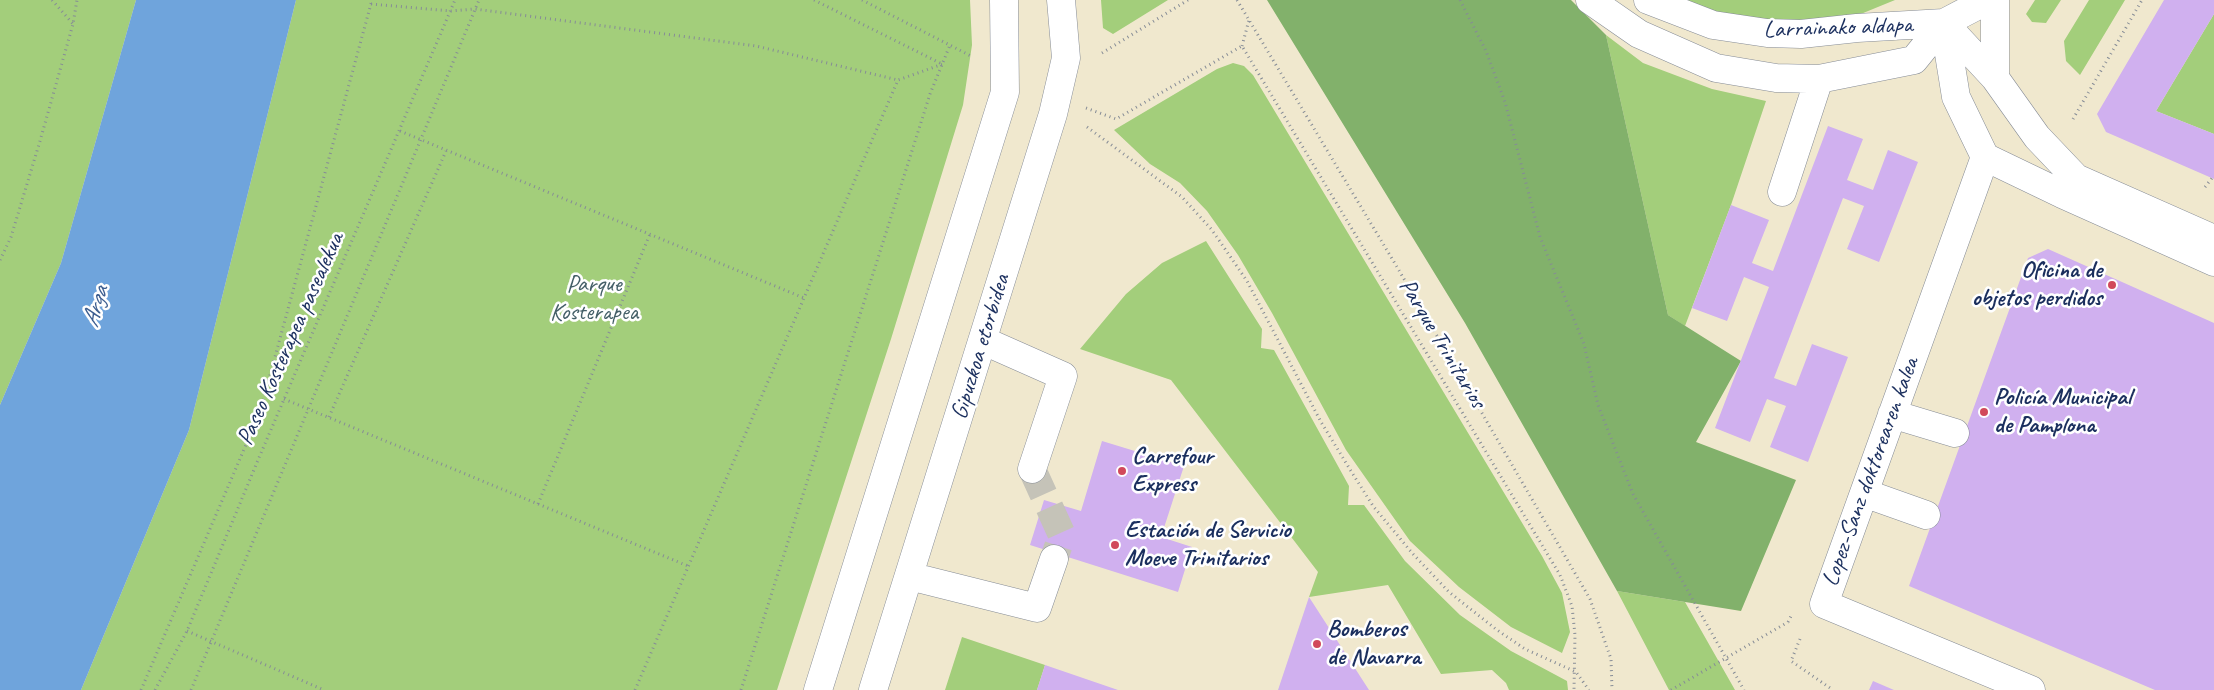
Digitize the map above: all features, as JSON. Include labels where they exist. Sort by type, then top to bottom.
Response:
[{"type":"street","points":[[818,690],[1005,92],[1004,0]]},
{"type":"street","name":"Gipuzkoa etorbidea","points":[[873,690],[984,340],[1053,114],[1066,58],[1061,0]]},
{"type":"street","name":"Larrainako aldapa","points":[[1590,0],[1638,34],[1716,68],[1776,78],[1819,79],[1914,60],[1944,24],[1988,0]]},
{"type":"street","name":"Larrainako aldapa","points":[[1648,0],[1713,25],[1767,34],[1801,34],[1857,28],[1944,24]]},
{"type":"street","points":[[1995,0],[1995,78]]},
{"type":"street","points":[[1944,24],[1995,78],[2037,137],[2076,178],[2214,239]]},
{"type":"street","points":[[1944,24],[1956,97],[1985,157],[2062,194],[2214,262]]},
{"type":"street","points":[[1914,60],[1927,69],[1956,97]]},
{"type":"street","points":[[1782,192],[1819,79]]},
{"type":"street","name":"Lopez-Sanz doktorearen kalea","points":[[1985,157],[1824,604],[2031,690]]},
{"type":"street","points":[[984,340],[1063,376],[1032,470]]},
{"type":"street","points":[[1892,414],[1955,433]]},
{"type":"street","points":[[1864,492],[1926,515]]},
{"type":"street","points":[[908,576],[1037,608],[1054,559]]},
{"type":"path","points":[[52,0],[73,24]]},
{"type":"path","points":[[0,260],[11,237],[73,24],[77,0]]},
{"type":"path","name":"Paseo Kosterapea pasealekua","points":[[155,690],[188,631],[284,399],[455,0]]},
{"type":"path","points":[[191,690],[479,0]]},
{"type":"path","points":[[814,0],[943,64]]},
{"type":"path","points":[[862,0],[973,56]]},
{"type":"path","points":[[1102,53],[1188,0]]},
{"type":"path","points":[[1237,0],[1590,599],[1611,659],[1612,690]]},
{"type":"path","points":[[1460,0],[1486,51],[1505,102],[1540,237],[1584,344],[1598,405],[1633,494],[1744,690]]},
{"type":"path","points":[[2073,119],[2142,0]]},
{"type":"path","points":[[141,690],[260,412],[372,2],[451,11],[475,9],[756,46],[898,80],[943,64]]},
{"type":"path","points":[[1116,119],[1242,46],[1249,20]]},
{"type":"path","points":[[741,690],[930,94],[950,45]]},
{"type":"path","name":"Parque Trinitarios","points":[[1242,46],[1560,575],[1572,606],[1576,672],[1574,690]]},
{"type":"path","points":[[635,690],[898,80]]},
{"type":"path","points":[[1087,127],[1182,197],[1212,230],[1247,281],[1321,422],[1355,478],[1373,506],[1413,554],[1449,592],[1497,630],[1525,649],[1576,672],[1589,690]]},
{"type":"path","points":[[400,131],[804,298]]},
{"type":"path","points":[[329,418],[446,151]]},
{"type":"path","points":[[2206,187],[2212,178]]},
{"type":"path","points":[[538,504],[650,234]]},
{"type":"path","points":[[284,399],[688,566]]},
{"type":"path","points":[[1671,690],[1788,622]]},
{"type":"path","points":[[188,631],[324,690]]},
{"type":"path","points":[[1800,639],[1791,662],[1833,690]]},
{"type":"green space","points":[[0,0],[136,0],[61,263],[0,405]]},
{"type":"green space","name":"Parque Kosterapea","points":[[296,0],[970,0],[972,45],[963,105],[891,339],[777,690],[81,690],[189,430]]},
{"type":"green space","points":[[1101,0],[1168,0],[1113,34],[1103,28]]},
{"type":"green space","points":[[1267,0],[1571,0],[1606,35],[1668,315],[1741,361],[1696,442],[1796,480],[1741,611],[1617,591],[1465,323]]},
{"type":"green space","points":[[1667,0],[1895,0],[1851,18],[1740,28]]},
{"type":"green space","points":[[2035,0],[2061,0],[2046,23],[2032,22],[2026,14]]},
{"type":"green space","points":[[2089,0],[2125,0],[2080,75],[2066,61],[2064,41]]},
{"type":"green space","points":[[2214,14],[2214,134],[2156,111]]},
{"type":"green space","points":[[1606,35],[1643,63],[1712,89],[1766,101],[1731,205],[1685,326],[1668,315]]},
{"type":"green space","points":[[1233,63],[1244,66],[1253,75],[1542,556],[1562,593],[1570,632],[1562,653],[1511,627],[1459,587],[1410,541],[1346,450],[1272,313],[1238,255],[1207,211],[1180,183],[1150,164],[1114,130],[1217,69]]},
{"type":"green space","points":[[1206,241],[1262,329],[1261,348],[1274,350],[1349,486],[1348,505],[1364,505],[1405,561],[1460,615],[1511,651],[1567,681],[1568,690],[1509,690],[1506,683],[1492,670],[1441,674],[1388,585],[1309,597],[1318,572],[1171,380],[1080,349],[1126,294],[1162,263]]},
{"type":"green space","points":[[1617,591],[1685,602],[1735,690],[1669,690]]},
{"type":"green space","points":[[962,637],[1045,665],[1037,690],[945,690]]},
{"type":"water","name":"Arga","points":[[136,0],[296,0],[189,430],[81,690],[0,690],[0,405],[61,263]]},
{"type":"building","points":[[2164,0],[2214,0],[2214,14],[2156,111],[2214,134],[2214,179],[2106,132],[2097,114]]},
{"type":"building","points":[[1828,126],[1863,139],[1847,180],[1873,190],[1888,150],[1918,162],[1879,262],[1847,249],[1864,206],[1843,198],[1774,378],[1796,386],[1812,344],[1848,357],[1808,462],[1770,447],[1786,406],[1767,399],[1750,442],[1715,428],[1769,287],[1744,277],[1727,321],[1692,308],[1731,205],[1769,220],[1752,263],[1773,271]]},
{"type":"building","points":[[2048,249],[2214,323],[2214,690],[2155,690],[1909,586],[2028,258]]},
{"type":"building","points":[[1102,441],[1184,466],[1161,537],[1192,547],[1178,592],[1030,545],[1044,500],[1081,511]]},
{"type":"building","name":"Bomberos de Navarra","points":[[1309,597],[1369,690],[1278,690]]},
{"type":"building","points":[[1045,665],[1118,690],[1037,690]]},
{"type":"building","points":[[1873,681],[1894,690],[1869,690]]},
{"type":"tunnel","points":[[1032,469],[1062,535],[1054,559]]},
{"type":"place","name":"Oficina de objetos perdidos","points":[[2112,285]]},
{"type":"place","name":"Policía Municipal de Pamplona","points":[[1984,412]]},
{"type":"place","name":"Carrefour Express","points":[[1122,471]]},
{"type":"place","name":"Estación de Servicio Moeve Trinitarios","points":[[1115,545]]},
{"type":"place","name":"Bomberos de Navarra","points":[[1317,644]]}]
